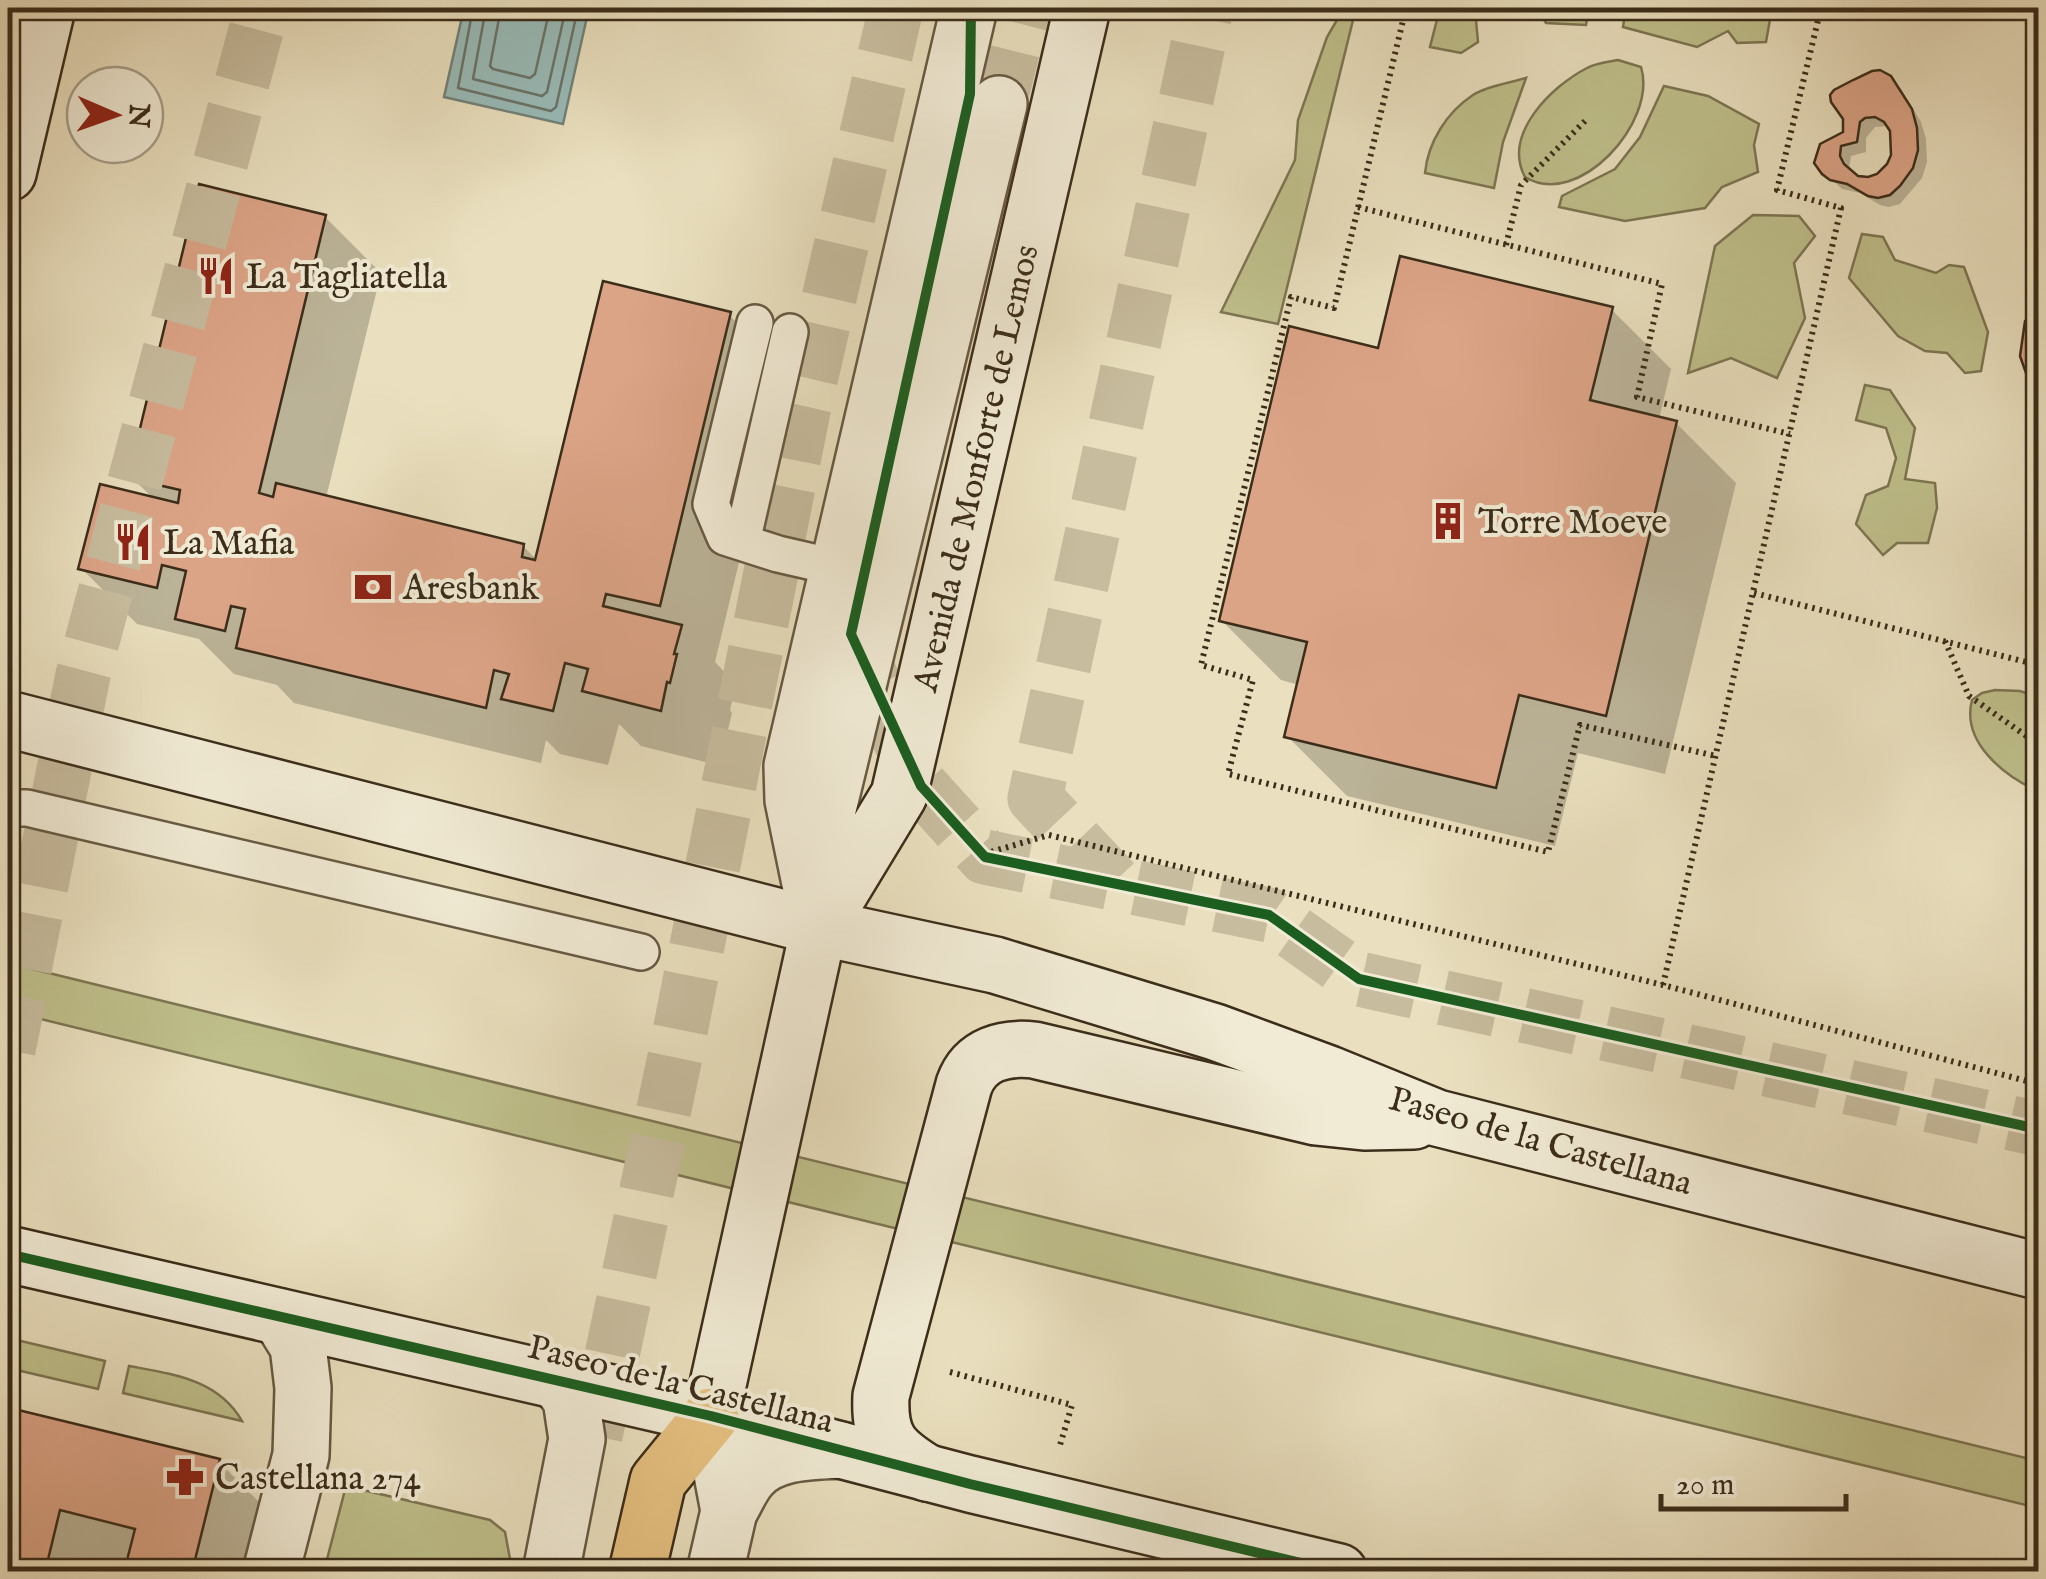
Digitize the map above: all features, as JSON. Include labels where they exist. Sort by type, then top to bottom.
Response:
[{"type":"main road","points":[[8,173],[47,8]]},
{"type":"main road","points":[[819,927],[793,800],[792,766],[969,8]]},
{"type":"main road","name":"Avenida de Monforte de Lemos","points":[[819,927],[899,796],[1082,8]]},
{"type":"main road","points":[[819,927],[828,809],[999,104]]},
{"type":"main road","name":"Paseo de la Castellana","points":[[8,719],[819,927],[955,955],[1215,1032],[1437,1118],[2038,1271]]},
{"type":"main road","name":"Paseo de la Castellana","points":[[711,1416],[819,927]]},
{"type":"main road","points":[[927,1473],[904,1460],[886,1438],[881,1396],[964,1085],[980,1060],[1004,1050],[1034,1050],[1316,1117],[1364,1122],[1437,1118]]},
{"type":"main road","name":"Paseo de la Castellana","points":[[8,1254],[711,1416],[927,1473],[1339,1572]]},
{"type":"main road","points":[[272,1572],[300,1455],[302,1422],[298,1346],[280,1317]]},
{"type":"main road","points":[[551,1572],[577,1438],[571,1399],[557,1380]]},
{"type":"main road","points":[[711,1416],[729,1511]]},
{"type":"main road","points":[[637,1572],[658,1481],[711,1416]]},
{"type":"main road","points":[[714,1572],[729,1511],[750,1476],[766,1462],[797,1452],[840,1450]]},
{"type":"lane","points":[[755,323],[711,504],[725,537],[838,568]]},
{"type":"lane","points":[[742,542],[790,332]]},
{"type":"lane","points":[[8,808],[27,808],[641,952]]},
{"type":"path","points":[[1406,8],[1334,308],[1291,296],[1201,665],[1253,680],[1228,774],[1548,852],[1580,725],[1716,756]]},
{"type":"path","points":[[1664,985],[1841,208],[1777,190],[1821,8]]},
{"type":"path","points":[[1506,245],[1521,185],[1585,121]]},
{"type":"path","points":[[1358,208],[1662,284],[1638,397],[1790,434]]},
{"type":"path","points":[[1754,594],[2038,664]]},
{"type":"path","points":[[1945,641],[1969,696],[2038,744]]},
{"type":"path","points":[[977,856],[1049,835],[1664,985],[2038,1084]]},
{"type":"path","points":[[939,1369],[1072,1405],[1057,1456]]},
{"type":"green space","points":[[1344,8],[1356,8],[1278,324],[1221,312],[1295,160],[1298,120],[1327,37]]},
{"type":"green space","points":[[1440,8],[1490,8],[1476,20],[1478,42],[1461,53],[1430,47]]},
{"type":"green space","points":[[1503,8],[1589,8],[1586,25],[1546,23],[1538,10],[1516,19]]},
{"type":"green space","points":[[1626,8],[1677,17],[1680,8],[1772,8],[1766,42],[1737,43],[1728,31],[1697,47],[1623,27]]},
{"type":"green space","points":[[1618,60],[1641,67],[1643,89],[1638,112],[1626,135],[1589,171],[1568,181],[1546,184],[1525,177],[1520,144],[1534,113],[1573,76],[1594,65]]},
{"type":"green space","points":[[1526,78],[1503,142],[1494,188],[1425,173],[1435,139],[1455,110],[1479,92]]},
{"type":"green space","points":[[1664,86],[1708,96],[1759,124],[1754,145],[1758,172],[1722,187],[1705,208],[1625,221],[1559,207],[1562,196],[1615,169],[1640,137]]},
{"type":"green space","points":[[1753,215],[1799,216],[1815,236],[1794,263],[1805,318],[1777,378],[1731,358],[1688,373],[1715,246]]},
{"type":"green space","points":[[1862,234],[1883,237],[1895,260],[1936,273],[1949,265],[1964,267],[1988,332],[1981,371],[1965,373],[1947,353],[1925,351],[1898,336],[1849,278]]},
{"type":"green space","points":[[1865,385],[1890,390],[1915,428],[1905,479],[1935,483],[1937,508],[1928,543],[1897,543],[1883,555],[1856,524],[1866,495],[1888,486],[1896,458],[1886,428],[1856,420]]},
{"type":"green space","points":[[1995,690],[2020,691],[2038,697],[2038,791],[1999,767],[1973,730],[1972,700]]},
{"type":"green space","points":[[8,963],[2038,1461],[2038,1508],[8,1011]]},
{"type":"green space","points":[[8,1341],[105,1361],[98,1389],[8,1368]]},
{"type":"green space","points":[[129,1366],[207,1387],[232,1407],[242,1421],[123,1393]]},
{"type":"green space","points":[[346,1486],[490,1520],[505,1532],[510,1559],[506,1571],[324,1571]]},
{"type":"water","points":[[464,8],[589,8],[563,124],[444,97]]},
{"type":"building","points":[[1880,70],[1891,76],[1912,109],[1917,128],[1918,150],[1913,168],[1890,195],[1878,198],[1830,180],[1814,163],[1820,144],[1843,132],[1843,119],[1830,95]],"holes":[[[1875,117],[1890,131],[1891,155],[1887,164],[1877,174],[1858,176],[1844,164],[1841,146],[1857,142],[1860,122],[1865,118]]]},
{"type":"building","points":[[199,184],[326,215],[259,493],[273,497],[276,483],[524,544],[522,557],[535,560],[603,281],[731,312],[660,606],[606,594],[603,606],[682,625],[661,711],[582,691],[588,669],[565,663],[553,711],[501,699],[509,674],[494,670],[486,708],[236,648],[245,609],[231,606],[225,631],[175,619],[186,571],[162,565],[157,588],[78,569],[100,484],[178,503],[180,490],[128,478]]},
{"type":"building","name":"Torre Moeve","points":[[1400,256],[1613,307],[1590,400],[1677,421],[1606,716],[1519,695],[1496,788],[1284,737],[1307,642],[1219,621],[1289,326],[1378,348]]},
{"type":"building","points":[[2038,309],[2038,392],[2020,356],[2025,321]]},
{"type":"building","points":[[14,1409],[220,1459],[192,1572],[124,1572],[135,1529],[60,1510],[45,1572],[8,1572],[8,1435]]},
{"type":"tunnel","points":[[8,1050],[83,675],[262,8]]},
{"type":"tunnel","points":[[595,1436],[675,1057],[803,411],[896,8]]},
{"type":"tunnel","points":[[999,104],[1023,8]]},
{"type":"tunnel","points":[[1114,882],[1035,798],[1206,8]]},
{"type":"tunnel","points":[[852,636],[921,786],[985,857],[1269,915],[1359,979],[2038,1129]]},
{"type":"cycle path","points":[[971,8],[970,94],[851,634],[921,786],[985,857],[1269,915],[1359,979],[2038,1129]]},
{"type":"cycle path","points":[[8,1254],[711,1416],[970,1484],[1339,1572]]},
{"type":"place","name":"La Tagliatella","points":[[216,276]]},
{"type":"place","name":"Torre Moeve","points":[[1448,521]]},
{"type":"place","name":"La Mafia","points":[[133,542]]},
{"type":"place","name":"Aresbank","points":[[373,587]]},
{"type":"place","name":"Castellana 274","points":[[185,1477]]}]
